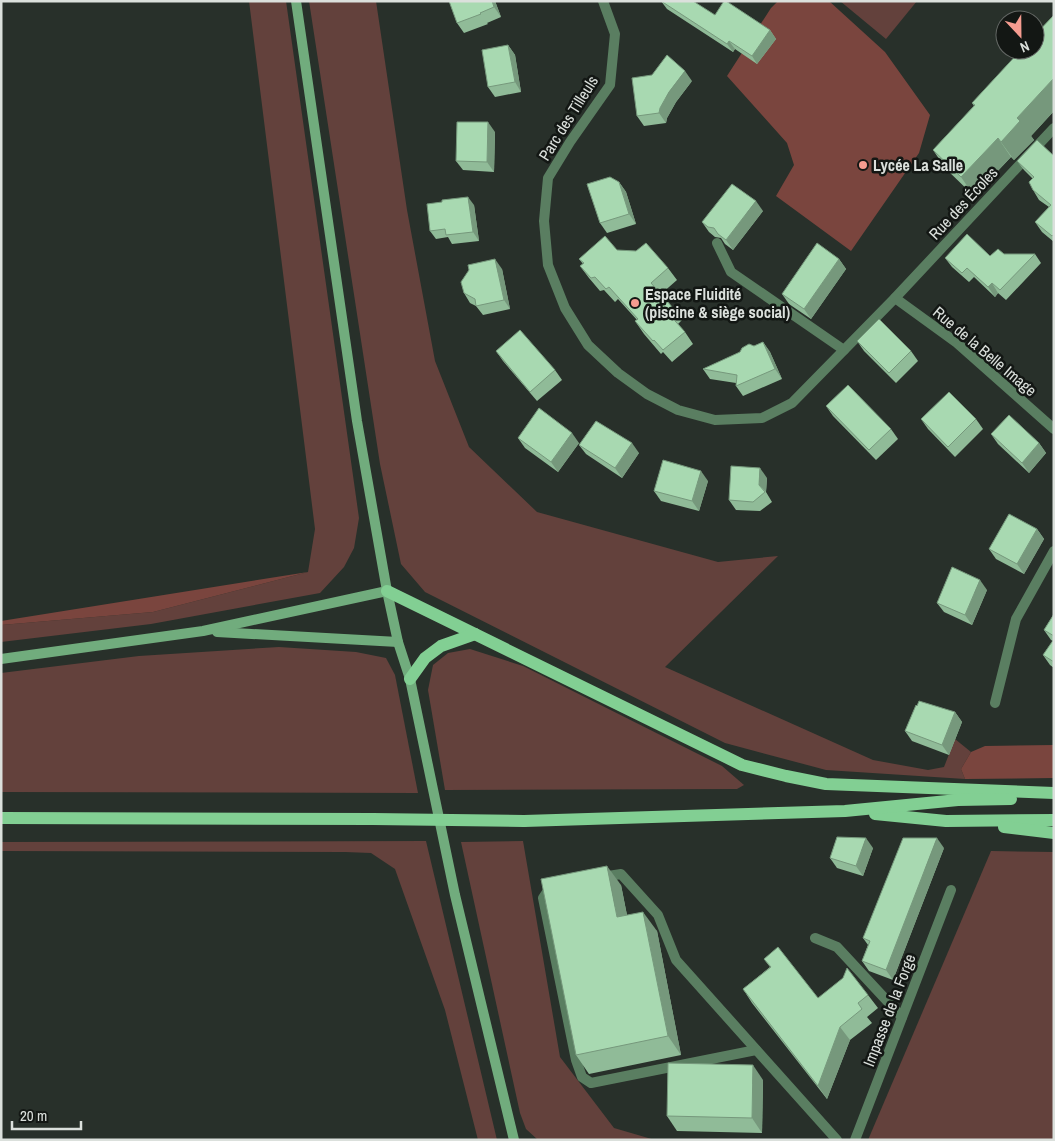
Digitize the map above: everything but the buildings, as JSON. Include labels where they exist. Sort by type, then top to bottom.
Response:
[{"type":"main road","points":[[387,591],[742,765],[826,784],[1054,793]]},
{"type":"main road","points":[[410,678],[425,658],[442,646],[475,634]]},
{"type":"main road","points":[[1,818],[524,821],[845,811],[958,800],[1054,798]]},
{"type":"main road","points":[[845,811],[1054,833]]},
{"type":"main road","points":[[946,821],[1054,820]]},
{"type":"street","points":[[296,1],[357,421],[387,591],[398,642],[410,678],[455,895],[514,1140]]},
{"type":"street","name":"Parc des Tilleuls","points":[[603,1],[615,34],[610,86],[570,142],[548,178],[544,221],[548,264],[566,308],[588,345],[618,373],[647,394],[678,410],[715,420],[762,418],[792,403],[895,298]]},
{"type":"street","name":"Rue des Écoles","points":[[895,298],[1054,128]]},
{"type":"street","points":[[717,243],[731,272],[844,350]]},
{"type":"street","name":"Rue de la Belle Image","points":[[895,298],[957,343],[1054,429]]},
{"type":"street","points":[[995,704],[1016,619],[1054,551]]},
{"type":"street","points":[[1,659],[203,632],[387,591]]},
{"type":"street","points":[[203,632],[398,642]]},
{"type":"street","points":[[595,878],[621,874],[658,916],[676,960],[837,1140]]},
{"type":"street","points":[[560,884],[551,886],[543,898],[576,1060],[582,1077],[591,1082],[756,1050]]},
{"type":"street","name":"Impasse de la Forge","points":[[855,1140],[951,890]]},
{"type":"street","points":[[815,938],[837,947],[902,1017]]},
{"type":"shaded area","points":[[249,1],[286,1],[359,518],[354,548],[344,567],[320,593],[151,624],[1,642],[1,625],[153,612],[308,572],[315,529]]},
{"type":"shaded area","points":[[309,1],[376,1],[407,210],[435,361],[469,447],[537,512],[718,562],[778,556],[665,667],[873,760],[928,770],[944,767],[955,739],[971,752],[961,769],[965,779],[826,770],[725,743],[425,592],[401,564],[380,464]]},
{"type":"shaded area","points":[[778,1],[829,1],[885,52],[930,115],[919,153],[851,251],[776,196],[794,165],[787,143],[727,76],[771,8]]},
{"type":"shaded area","points":[[840,1],[917,1],[886,39]]},
{"type":"shaded area","points":[[308,572],[153,612],[1,625],[1,621]]},
{"type":"shaded area","points":[[279,647],[356,652],[386,658],[395,675],[418,793],[1,792],[1,673],[139,656]]},
{"type":"shaded area","points":[[470,649],[523,666],[722,766],[744,785],[737,789],[445,790],[428,690],[433,665],[448,653]]},
{"type":"shaded area","points":[[1054,745],[1054,778],[965,779],[961,769],[971,752],[985,746]]},
{"type":"shaded area","points":[[426,841],[497,1140],[478,1140],[445,1010],[395,869],[371,853],[1,851],[1,842]]},
{"type":"shaded area","points":[[523,841],[560,1057],[614,1128],[655,1140],[538,1140],[526,1129],[520,1113],[461,842]]},
{"type":"shaded area","points":[[991,851],[1054,852],[1054,1140],[868,1140]]},
{"type":"place","name":"Lycée La Salle","points":[[863,165]]},
{"type":"place","name":"Espace Fluidité (piscine & siège social)","points":[[635,303]]}]
